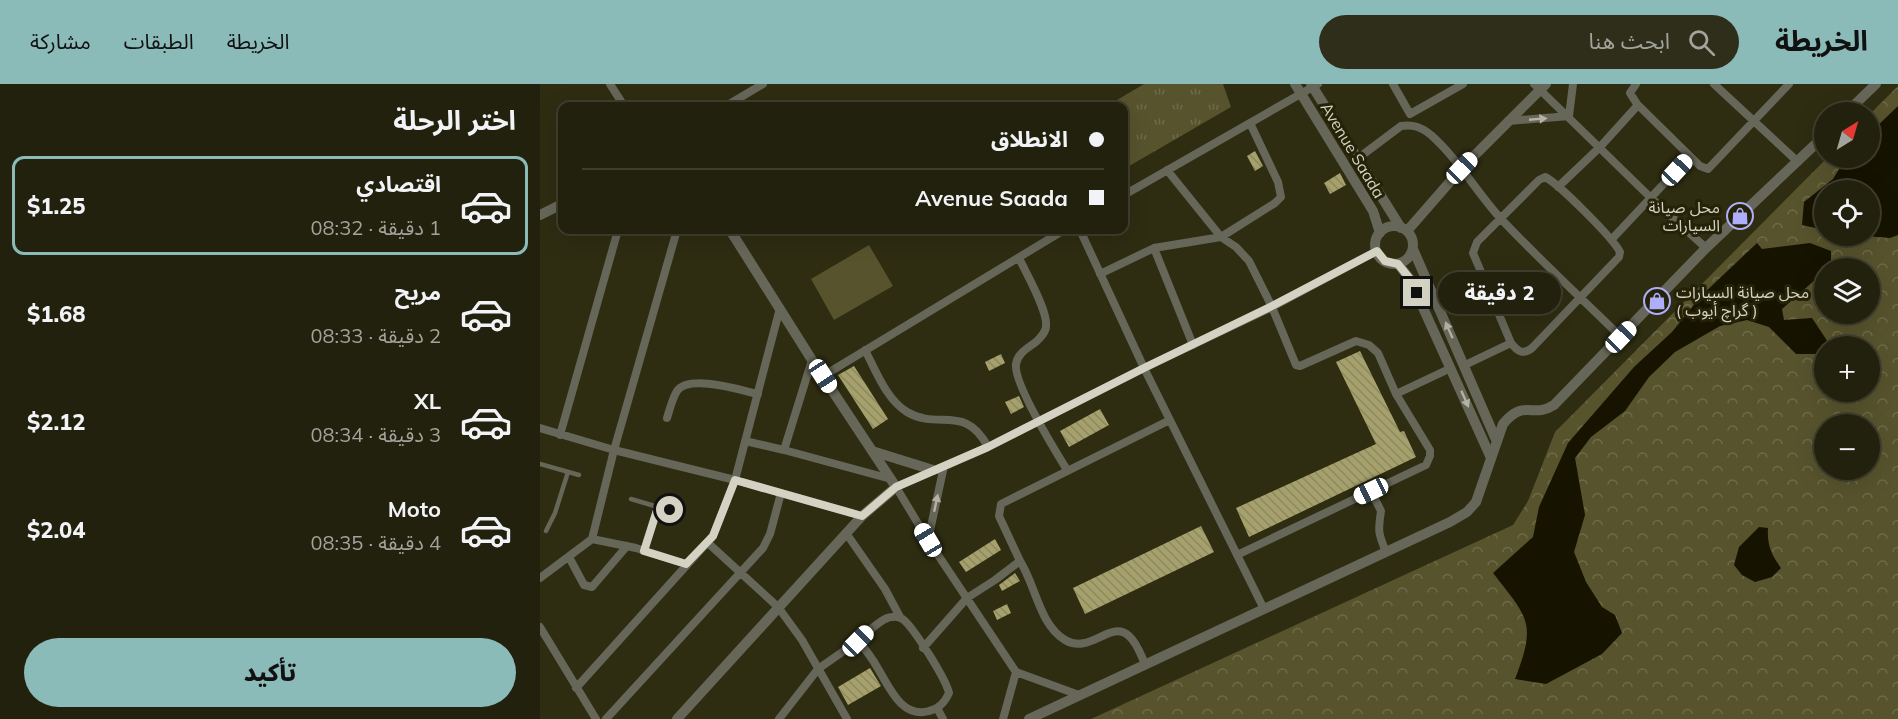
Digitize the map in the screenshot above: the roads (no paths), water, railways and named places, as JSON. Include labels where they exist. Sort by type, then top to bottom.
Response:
[{"type":"street","points":[[610,84],[621,102]]},
{"type":"street","points":[[733,102],[763,84]]},
{"type":"street","points":[[1393,84],[1410,114],[1410,125]]},
{"type":"street","points":[[1410,114],[1463,84]]},
{"type":"street","points":[[1569,116],[1573,84]]},
{"type":"street","points":[[1636,84],[1630,93],[1638,105],[1689,157],[1708,169],[1789,84]]},
{"type":"street","points":[[1714,84],[1798,162]]},
{"type":"street","points":[[1857,102],[1876,84]]},
{"type":"street","points":[[1128,193],[1250,123],[1298,88],[1314,85]]},
{"type":"street","name":"Avenue Saada","points":[[1314,85],[1357,159],[1404,229]]},
{"type":"street","points":[[1404,229],[1540,86],[1651,198],[1706,248]]},
{"type":"street","name":"Avenue Saada","points":[[1298,88],[1373,211],[1380,233]]},
{"type":"street","points":[[1558,187],[1600,147],[1638,105]]},
{"type":"street","points":[[1508,121],[1569,116]]},
{"type":"street","points":[[1100,274],[1154,248],[1221,237],[1281,197],[1278,182],[1250,123]]},
{"type":"street","points":[[1357,159],[1401,126],[1418,126],[1430,134],[1462,168],[1500,218],[1621,337]]},
{"type":"street","points":[[1029,719],[1467,512],[1476,502],[1503,424],[1512,414],[1519,410],[1544,410],[1554,405],[1706,248],[1814,146]]},
{"type":"street","points":[[1611,239],[1689,157]]},
{"type":"street","points":[[1167,170],[1221,237],[1236,247],[1249,261],[1272,306],[1296,365],[1300,366],[1356,341],[1364,342],[1374,348],[1396,394],[1430,450],[1426,465],[1237,555]]},
{"type":"street","points":[[1545,177],[1611,239],[1620,252],[1619,257],[1525,353],[1516,350],[1511,343],[1473,258],[1474,248],[1500,218],[1539,180],[1545,177]]},
{"type":"street","points":[[540,215],[558,206]]},
{"type":"street","points":[[1491,458],[1410,279],[1398,264],[1385,261],[1377,251],[1376,245],[1380,233],[1390,227],[1404,229],[1411,236],[1413,249],[1497,442]]},
{"type":"street","points":[[560,435],[617,234]]},
{"type":"street","points":[[540,578],[592,539],[614,450],[676,234]]},
{"type":"street","points":[[733,234],[928,540],[1016,672],[1079,695]]},
{"type":"street","points":[[823,376],[1058,234]]},
{"type":"street","points":[[1082,234],[1144,368],[1264,609]]},
{"type":"street","points":[[1154,248],[1192,345]]},
{"type":"street","points":[[1398,264],[1407,259],[1413,249]]},
{"type":"street","points":[[678,719],[893,483],[944,466],[988,447],[1272,306],[1377,251]]},
{"type":"street","points":[[1019,258],[1040,301],[1047,325],[1038,340],[1018,357],[1015,366],[1038,422],[1068,470]]},
{"type":"street","points":[[1437,304],[1484,282]]},
{"type":"street","points":[[576,688],[713,536],[735,480],[780,308]]},
{"type":"street","points":[[1465,365],[1511,343]]},
{"type":"street","points":[[865,350],[896,403],[909,413],[970,424],[980,433],[988,447]]},
{"type":"street","points":[[784,450],[812,360]]},
{"type":"street","points":[[1396,394],[1451,368]]},
{"type":"street","points":[[667,418],[677,391],[687,384],[699,383],[758,393]]},
{"type":"street","points":[[1145,664],[1131,637],[1124,632],[1109,633],[1090,643],[1078,644],[1065,640],[1048,622],[1041,610],[1033,585],[999,516],[1001,504],[1170,420]]},
{"type":"street","points":[[540,428],[862,516]]},
{"type":"street","points":[[746,441],[893,483]]},
{"type":"street","points":[[872,451],[933,470]]},
{"type":"street","points":[[928,540],[944,466]]},
{"type":"street","points":[[1371,491],[1381,511],[1378,525],[1386,552]]},
{"type":"street","points":[[606,719],[763,548],[770,534],[781,493]]},
{"type":"street","points":[[846,533],[885,589],[900,617],[912,629],[947,686],[949,693],[946,699],[933,710],[918,713],[910,711],[893,694],[871,657],[858,641]]},
{"type":"street","points":[[592,539],[627,546],[686,564]]},
{"type":"street","points":[[708,543],[778,607],[802,640],[847,719]]},
{"type":"street","points":[[569,557],[584,585],[592,587],[627,546]]},
{"type":"street","points":[[923,648],[967,598],[1020,561]]},
{"type":"street","points":[[779,719],[818,669],[888,618],[900,617]]},
{"type":"street","points":[[540,627],[596,719]]},
{"type":"street","points":[[1003,719],[1016,672]]},
{"type":"street","points":[[937,708],[943,719]]},
{"type":"lane","points":[[540,464],[579,475]]},
{"type":"lane","points":[[546,531],[555,513],[568,472]]},
{"type":"lane","points":[[631,500],[681,512]]},
{"type":"lane","points":[[644,551],[658,507]]},
{"type":"place","name":"محل صيانة السيارات","points":[[1740,216]]},
{"type":"place","name":"محل صيانة السيارات ( گراچ أيوب )","points":[[1657,301]]}]
